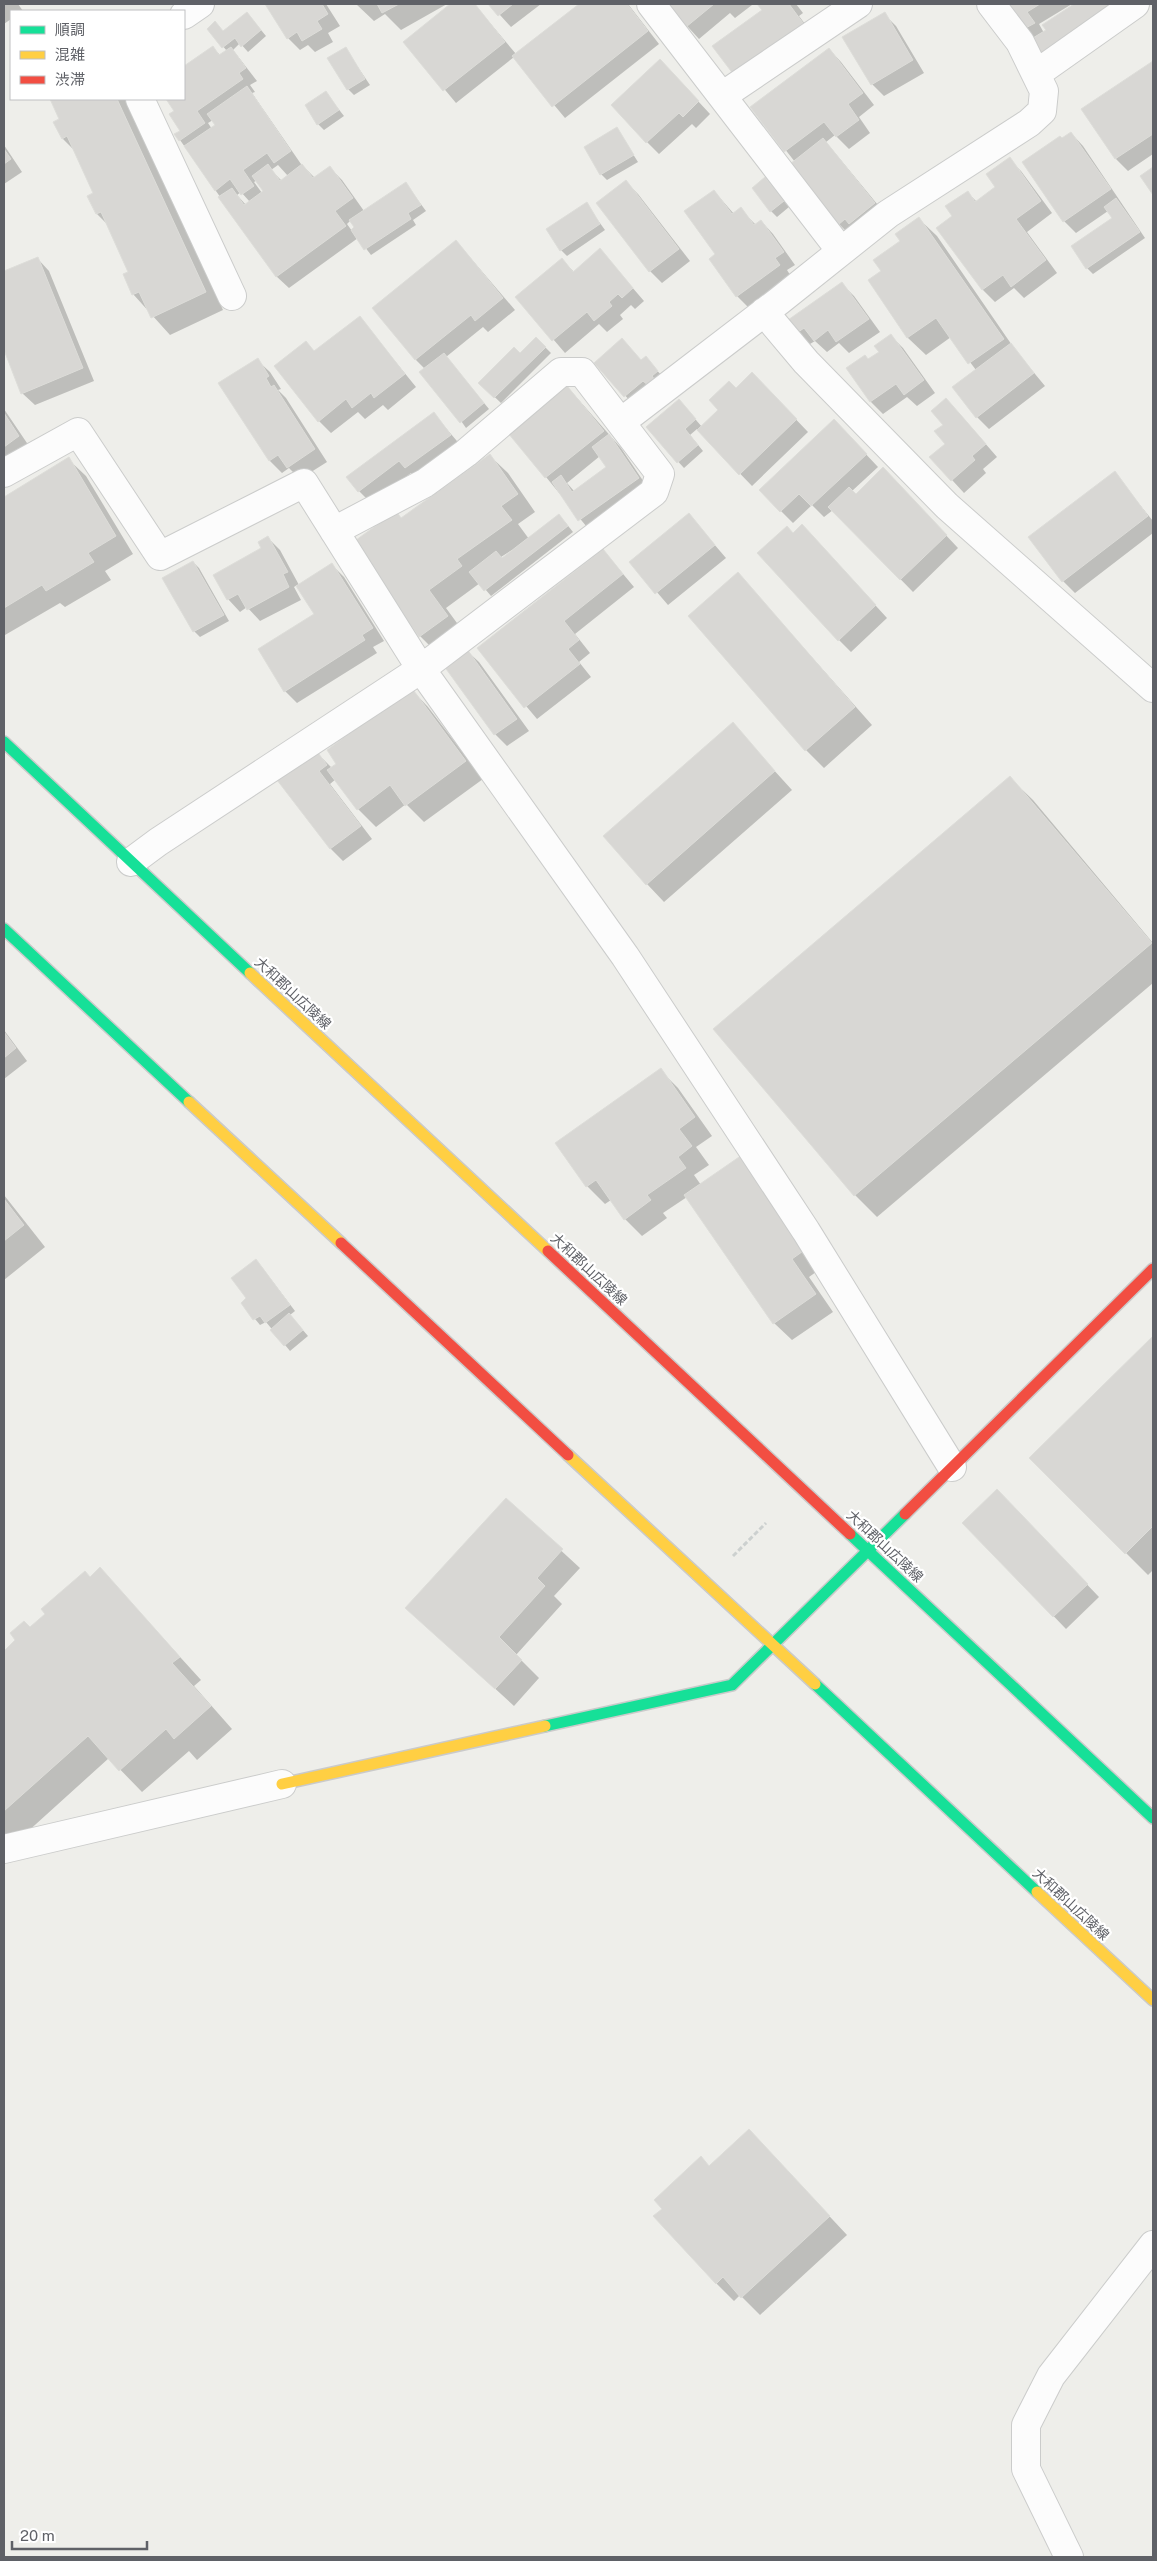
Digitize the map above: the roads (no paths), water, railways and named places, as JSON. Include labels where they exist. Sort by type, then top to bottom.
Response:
[{"type":"main road","name":"大和郡山広陵線","points":[[4,742],[1153,1818]]},
{"type":"main road","name":"大和郡山広陵線","points":[[4,929],[1153,2000]]},
{"type":"main road","points":[[282,1784],[732,1686],[773,1647],[867,1550],[1153,1269]]},
{"type":"street","points":[[185,14],[200,4]]},
{"type":"street","points":[[651,4],[841,251]]},
{"type":"street","points":[[722,96],[858,4]]},
{"type":"street","points":[[621,422],[888,214],[1029,123],[1042,111],[1044,91],[1036,74],[1020,42],[991,4]]},
{"type":"street","points":[[1036,74],[1135,4]]},
{"type":"street","points":[[140,100],[232,296]]},
{"type":"street","points":[[764,312],[806,362],[947,506],[1153,688]]},
{"type":"street","points":[[131,862],[158,842],[421,669],[654,492],[660,474],[582,372],[561,372],[466,453],[424,484],[334,531]]},
{"type":"street","points":[[4,473],[78,432],[160,556],[304,483],[421,669],[625,956],[806,1231],[952,1467]]},
{"type":"street","points":[[4,1849],[282,1784]]},
{"type":"street","points":[[1069,2557],[1026,2469],[1026,2425],[1050,2376],[1153,2245]]}]
